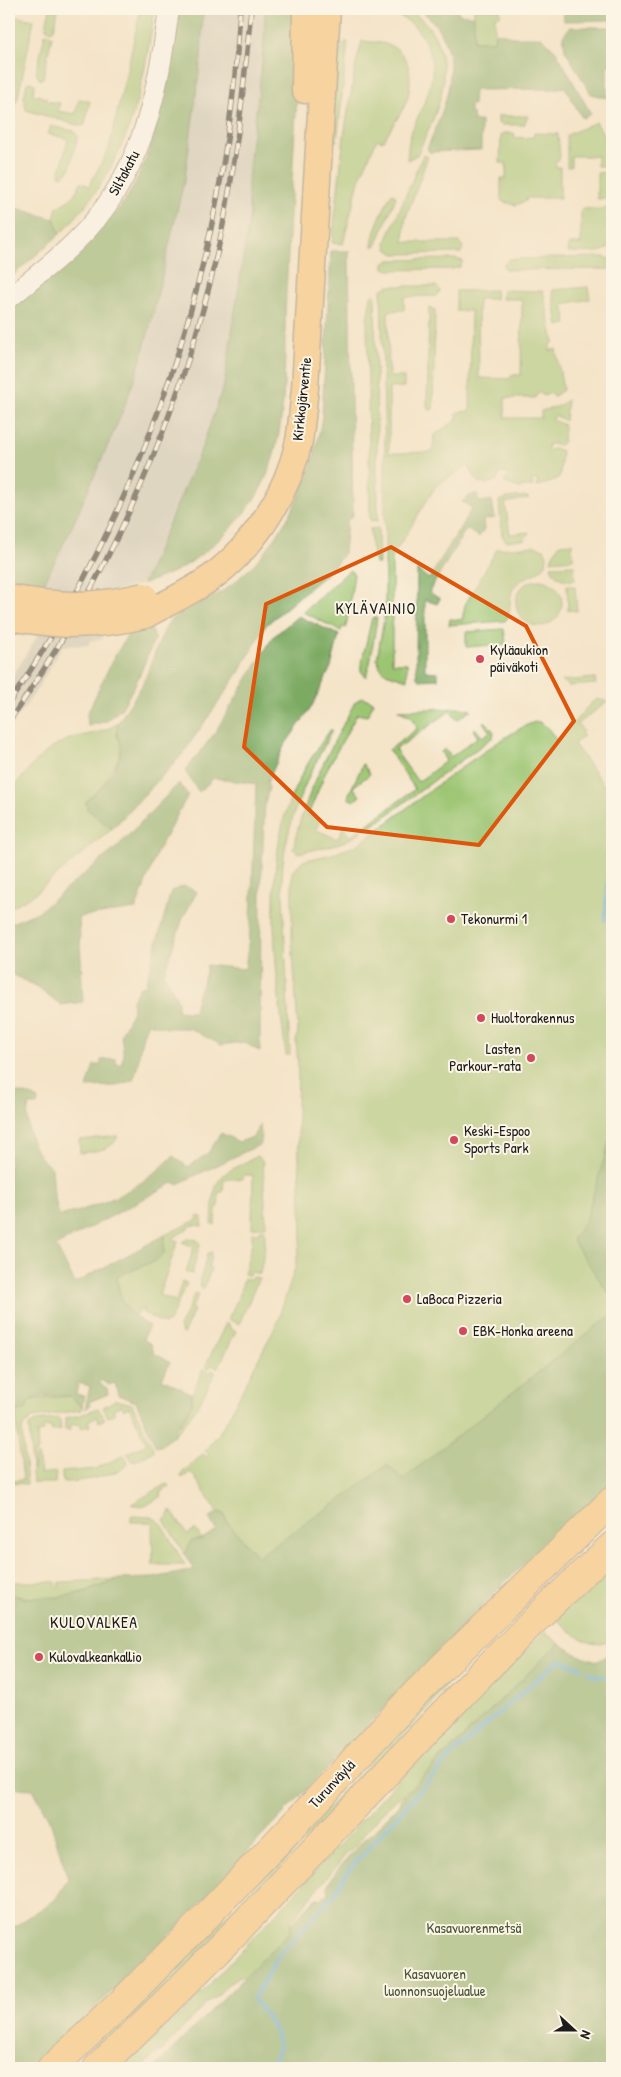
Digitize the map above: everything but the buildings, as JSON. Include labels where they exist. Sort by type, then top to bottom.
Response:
[{"type":"highway","name":"Turunväylä","points":[[52,2068],[122,2002],[198,1925],[310,1809],[416,1693],[612,1501]]},
{"type":"highway","points":[[98,2068],[221,1950],[441,1714],[547,1606],[612,1546]]},
{"type":"main road","name":"Kirkkojärventie","points":[[9,598],[52,605],[84,606],[114,603],[144,605],[227,541],[247,519],[263,493],[280,453],[288,422],[304,115],[306,9]]},
{"type":"main road","name":"Kirkkojärventie","points":[[9,617],[46,624],[80,625],[114,622],[144,605],[212,576],[235,556],[258,529],[278,498],[294,458],[302,421],[326,9]]},
{"type":"street","name":"Siltakatu","points":[[9,298],[76,241],[100,214],[120,186],[136,156],[147,125],[158,82],[169,9]]},
{"type":"highlighted area","points":[[391,547],[526,626],[574,721],[479,845],[327,827],[244,747],[266,604]]},
{"type":"shaded area","points":[[203,9],[265,9],[265,42],[249,170],[247,203],[250,213],[224,385],[202,447],[143,584],[109,593],[103,639],[89,641],[89,645],[62,646],[38,688],[9,730],[9,682],[63,595],[42,593],[46,579],[70,531],[122,413],[150,326],[201,58]]},
{"type":"green space","points":[[401,8],[415,14],[425,22],[432,32],[441,54],[443,78],[438,107],[417,155],[407,160],[410,136],[429,91],[432,70],[431,58],[423,38],[413,25],[401,17],[378,9]]},
{"type":"green space","points":[[50,9],[58,9],[54,29],[51,31],[46,28]]},
{"type":"green space","points":[[141,9],[155,9],[144,74],[128,130],[102,182],[83,208],[60,234],[54,219],[57,207],[71,198],[81,182],[89,186],[109,148]]},
{"type":"green space","points":[[178,9],[203,9],[201,58],[185,177],[138,369],[122,413],[70,531],[46,579],[42,593],[9,588],[9,307],[95,234],[122,205],[136,181],[146,158],[161,109],[167,83]]},
{"type":"green space","points":[[265,9],[302,9],[285,318],[284,386],[279,431],[267,475],[254,500],[245,512],[225,534],[186,566],[143,584],[202,447],[224,385],[250,213],[248,177],[259,91]]},
{"type":"green space","points":[[418,9],[457,9],[459,14],[474,16],[474,41],[494,41],[495,33],[506,34],[512,37],[541,37],[556,51],[591,114],[582,118],[565,87],[553,89],[474,90],[473,105],[470,105],[470,113],[473,114],[474,121],[481,121],[481,150],[430,153],[427,149],[448,92],[450,63],[447,49],[439,30]]},
{"type":"green space","points":[[474,9],[500,9],[500,16],[495,16],[495,41],[473,41]]},
{"type":"green space","points":[[563,9],[612,9],[612,20],[564,21]]},
{"type":"green space","points":[[9,15],[34,20],[15,104],[9,100]]},
{"type":"green space","points":[[570,27],[612,27],[612,65],[607,65],[607,98],[591,94],[565,50],[563,36]]},
{"type":"green space","points":[[47,33],[52,36],[43,78],[40,80],[36,73],[45,34]]},
{"type":"green space","points":[[362,41],[386,44],[397,49],[407,62],[410,88],[403,110],[383,141],[377,139],[359,180],[343,244],[332,243],[344,136],[356,63]]},
{"type":"green space","points":[[345,42],[348,42],[337,141],[331,140],[334,76],[336,63]]},
{"type":"green space","points":[[27,83],[35,84],[33,94],[47,98],[46,101],[60,103],[58,111],[75,114],[79,99],[90,101],[85,125],[80,126],[26,110],[24,96]]},
{"type":"green space","points":[[498,116],[528,116],[524,125],[501,125],[498,123]]},
{"type":"green space","points":[[596,122],[610,145],[609,166],[597,166],[597,156],[571,156],[571,167],[567,167],[567,135]]},
{"type":"green space","points":[[51,126],[74,131],[78,136],[69,171],[62,176],[59,175],[68,139],[48,134]]},
{"type":"green space","points":[[503,133],[514,133],[515,138],[534,137],[534,133],[558,134],[560,158],[555,162],[556,167],[560,167],[560,198],[527,198],[526,201],[516,205],[501,200],[501,178],[506,178],[506,163],[500,163],[501,136]]},
{"type":"green space","points":[[423,155],[428,157],[405,220],[404,242],[459,242],[463,247],[461,253],[394,254],[387,249],[386,242]]},
{"type":"green space","points":[[609,172],[609,198],[597,199],[597,173]]},
{"type":"green space","points":[[392,193],[396,196],[394,202],[376,246],[372,246],[377,225]]},
{"type":"green space","points":[[9,206],[54,219],[60,234],[9,279]]},
{"type":"green space","points":[[612,208],[611,245],[603,251],[597,252],[568,252],[569,244],[581,244],[581,209]]},
{"type":"green space","points":[[331,251],[349,251],[353,516],[347,521],[344,553],[332,569],[266,625],[238,674],[182,755],[112,829],[87,809],[86,801],[98,791],[117,764],[121,749],[116,732],[118,724],[142,685],[169,622],[227,588],[246,572],[278,533],[291,511],[311,465],[322,416]]},
{"type":"green space","points":[[604,257],[612,259],[612,269],[506,270],[503,265],[509,259]]},
{"type":"green space","points":[[456,259],[463,261],[460,267],[453,269],[389,270],[384,268],[384,264],[389,260]]},
{"type":"green space","points":[[388,286],[436,286],[441,291],[436,296],[404,297],[404,310],[388,311],[389,377],[404,377],[404,387],[389,388],[389,453],[433,452],[434,435],[457,420],[457,412],[470,411],[471,311],[456,311],[456,291],[495,290],[496,299],[478,299],[479,378],[510,379],[511,375],[521,375],[522,307],[521,299],[502,299],[503,290],[543,291],[554,342],[550,345],[550,351],[556,349],[563,390],[553,397],[551,393],[544,396],[540,393],[535,398],[505,398],[505,418],[541,418],[541,411],[559,406],[567,400],[565,421],[555,415],[553,420],[564,425],[563,442],[561,445],[548,444],[548,451],[555,448],[562,451],[560,476],[552,482],[537,486],[537,479],[532,480],[533,486],[519,488],[505,483],[505,480],[510,475],[500,473],[497,480],[487,484],[478,482],[467,465],[436,486],[392,557],[392,663],[407,663],[407,680],[386,673],[380,667],[377,659],[385,613],[385,453],[381,290]]},
{"type":"green space","points":[[588,287],[590,299],[563,304],[567,324],[558,326],[552,290]]},
{"type":"green space","points":[[375,294],[378,521],[370,520],[367,319],[371,296]]},
{"type":"green space","points":[[430,308],[435,310],[433,409],[431,411],[427,407]]},
{"type":"green space","points":[[477,493],[479,502],[492,500],[495,518],[483,520],[484,529],[479,537],[466,529],[429,592],[440,599],[437,604],[425,600],[425,671],[438,672],[438,679],[419,680],[417,678],[416,663],[417,570],[429,579],[472,508],[462,502],[469,496]]},
{"type":"green space","points":[[525,496],[529,498],[505,503],[510,534],[529,532],[525,540],[506,541],[502,535],[499,501]]},
{"type":"green space","points":[[378,528],[379,564],[375,564],[370,529]]},
{"type":"green space","points":[[572,543],[573,559],[551,561],[553,554],[560,544]]},
{"type":"green space","points":[[535,546],[544,549],[547,555],[546,564],[539,571],[522,580],[514,587],[509,614],[505,621],[449,625],[450,619],[462,620],[465,605],[497,549]]},
{"type":"green space","points":[[574,565],[575,580],[560,578],[554,573],[551,566]]},
{"type":"green space","points":[[350,570],[354,574],[346,628],[342,627],[341,631],[303,612]]},
{"type":"green space","points":[[534,580],[544,580],[558,590],[562,603],[558,616],[552,622],[544,626],[534,626],[520,616],[516,608],[516,598],[526,584]]},
{"type":"green space","points":[[567,585],[575,587],[577,611],[568,610]]},
{"type":"green space","points":[[298,616],[339,635],[331,667],[311,708],[284,746],[267,783],[269,788],[265,803],[261,888],[260,1052],[244,1042],[221,1045],[189,1028],[167,1028],[148,1023],[133,1080],[116,1086],[87,1087],[94,1065],[101,1065],[101,1060],[116,1059],[116,1064],[122,1064],[122,1059],[124,1059],[121,1034],[133,1011],[132,1000],[141,985],[145,986],[171,891],[185,886],[197,892],[183,918],[164,973],[178,1001],[177,1011],[194,1012],[207,965],[245,969],[251,922],[256,784],[214,778],[199,792],[185,771],[214,734],[273,637]]},
{"type":"green space","points":[[372,618],[377,618],[366,677],[361,671],[361,665]]},
{"type":"green space","points":[[146,629],[152,630],[155,638],[137,681],[122,708],[107,721],[88,726],[87,714],[112,661],[127,636]]},
{"type":"green space","points":[[504,629],[506,644],[466,647],[466,632]]},
{"type":"green space","points":[[595,678],[596,684],[568,686],[562,681]]},
{"type":"green space","points":[[362,697],[374,702],[367,716],[357,714],[326,771],[308,815],[320,820],[316,830],[338,839],[343,827],[350,837],[360,829],[362,832],[340,843],[299,853],[293,849],[311,791],[327,755],[355,702]]},
{"type":"green space","name":"Keski-Espoo Sports Park","points":[[598,699],[607,702],[578,724],[584,736],[574,744],[612,796],[612,1314],[403,1480],[387,1465],[353,1491],[257,1557],[227,1521],[223,1513],[218,1512],[191,1472],[182,1478],[181,1476],[203,1454],[207,1457],[209,1455],[205,1451],[206,1449],[218,1435],[227,1420],[277,1323],[295,1268],[302,1233],[297,1108],[298,1065],[296,1042],[298,1031],[292,939],[292,872],[302,861],[336,853],[357,845],[480,754],[527,725],[542,723],[550,730],[557,741],[592,702]]},
{"type":"green space","points":[[462,708],[471,710],[457,720],[450,711],[395,750],[418,782],[446,761],[441,752],[445,749],[451,757],[478,737],[473,730],[475,728],[482,737],[490,732],[483,722],[485,721],[494,732],[493,737],[367,830],[365,826],[415,789],[389,750],[417,729],[412,718],[398,710]]},
{"type":"green space","points":[[119,722],[116,734],[122,747],[118,760],[101,788],[86,801],[87,809],[112,829],[33,895],[9,908],[9,792],[39,759],[53,747],[75,737],[105,730]]},
{"type":"green space","points":[[331,729],[332,731],[306,783],[293,816],[282,873],[290,1055],[286,1055],[278,992],[274,923],[274,888],[277,855],[283,823],[292,795],[310,761]]},
{"type":"green space","points":[[363,764],[370,774],[353,787],[360,796],[354,801],[348,798]]},
{"type":"green space","points":[[179,783],[188,795],[157,852],[136,909],[79,917],[83,1002],[61,1005],[38,987],[9,973],[9,924],[38,912],[116,848]]},
{"type":"green space","points":[[9,1091],[34,1096],[38,1101],[37,1105],[29,1105],[29,1131],[35,1148],[52,1168],[54,1194],[59,1216],[90,1207],[120,1195],[148,1178],[173,1156],[188,1167],[208,1153],[221,1133],[239,1142],[253,1137],[260,1124],[261,1144],[178,1184],[173,1183],[56,1246],[75,1283],[165,1235],[164,1253],[157,1260],[116,1277],[125,1306],[134,1316],[149,1326],[143,1339],[151,1344],[154,1353],[170,1362],[162,1379],[192,1394],[192,1401],[188,1412],[178,1425],[174,1435],[161,1446],[156,1447],[136,1402],[118,1395],[115,1383],[109,1385],[101,1380],[99,1383],[107,1388],[108,1394],[89,1402],[90,1406],[85,1409],[90,1386],[78,1383],[76,1394],[84,1396],[82,1407],[70,1396],[43,1397],[31,1400],[26,1410],[9,1413]]},
{"type":"green space","points":[[612,1133],[612,1298],[572,1240],[585,1221]]},
{"type":"green space","points":[[118,1136],[112,1145],[97,1151],[80,1153],[79,1140]]},
{"type":"green space","points":[[258,1156],[263,1162],[266,1226],[252,1228],[253,1175],[243,1175],[243,1179],[224,1179],[223,1192],[219,1192],[215,1225],[212,1224],[214,1196],[216,1186],[220,1180],[225,1174]]},
{"type":"green space","points":[[197,1216],[202,1217],[202,1226],[193,1225],[172,1239],[178,1241],[159,1295],[176,1301],[182,1282],[187,1283],[169,1322],[164,1324],[143,1313],[143,1309],[133,1316],[122,1302],[116,1276],[157,1260],[164,1253],[165,1235],[198,1219]]},
{"type":"green space","points":[[260,1230],[265,1230],[265,1247],[260,1274],[250,1272],[249,1275],[244,1274],[252,1243],[252,1233],[259,1233]]},
{"type":"green space","points":[[190,1238],[197,1240],[200,1244],[192,1274],[186,1272],[194,1247],[182,1242]]},
{"type":"green space","points":[[212,1252],[208,1268],[211,1269],[202,1289],[199,1286],[207,1254]]},
{"type":"green space","points":[[252,1277],[259,1278],[239,1324],[228,1319],[240,1294],[244,1278],[251,1279]]},
{"type":"green space","points":[[195,1293],[199,1294],[191,1309],[194,1310],[183,1335],[179,1328]]},
{"type":"green space","points":[[612,1314],[612,1482],[506,1581],[262,1836],[180,1925],[71,2032],[31,2068],[9,2068],[9,1930],[55,1900],[68,1879],[51,1824],[33,1789],[13,1788],[9,1791],[9,1594],[23,1598],[61,1597],[86,1592],[120,1579],[153,1578],[194,1570],[185,1555],[191,1541],[202,1539],[216,1530],[209,1518],[218,1512],[223,1513],[227,1521],[257,1557],[353,1491],[387,1465],[403,1479]]},
{"type":"green space","points":[[226,1323],[236,1331],[218,1368],[211,1365],[209,1369],[205,1367]]},
{"type":"green space","points":[[203,1369],[211,1373],[212,1370],[216,1372],[192,1413],[174,1435],[174,1429],[181,1423],[193,1403],[192,1394]]},
{"type":"green space","points":[[70,1396],[82,1407],[81,1410],[32,1418],[24,1425],[22,1430],[27,1484],[10,1483],[9,1481],[23,1480],[15,1412],[26,1410],[26,1405],[30,1400]]},
{"type":"green space","points":[[116,1400],[132,1404],[154,1450],[133,1462],[127,1453],[147,1444],[129,1407],[124,1410],[121,1405],[113,1410],[115,1414],[108,1417],[103,1407]]},
{"type":"green space","points":[[98,1408],[105,1419],[99,1422],[96,1417],[88,1421],[90,1426],[80,1428],[79,1424],[70,1425],[70,1430],[65,1430],[65,1418]]},
{"type":"green space","points":[[58,1418],[61,1430],[52,1431],[51,1427],[43,1427],[43,1432],[37,1433],[38,1451],[36,1451],[32,1470],[29,1426],[37,1421]]},
{"type":"green space","points":[[38,1455],[41,1474],[56,1472],[55,1483],[33,1483],[32,1472]]},
{"type":"green space","points":[[124,1455],[128,1463],[108,1475],[87,1480],[62,1482],[62,1472],[95,1469]]},
{"type":"green space","points":[[166,1484],[170,1486],[160,1493],[161,1496],[151,1502],[140,1506],[132,1504]]},
{"type":"green space","points":[[171,1510],[187,1535],[195,1529],[202,1539],[191,1541],[185,1555],[164,1520]]},
{"type":"green space","points":[[131,1516],[152,1517],[161,1523],[185,1565],[153,1565],[152,1522],[131,1522]]},
{"type":"green space","points":[[612,1567],[612,1640],[596,1644],[582,1639],[555,1618]]},
{"type":"green space","points":[[120,1579],[79,1593],[51,1598],[23,1597],[9,1594],[9,1582],[56,1582],[56,1586],[59,1588],[59,1583],[62,1582]]},
{"type":"green space","points":[[544,1632],[559,1643],[405,1794],[384,1810],[291,1921],[291,1931],[244,1977],[239,1976],[229,1983],[217,1996],[204,2005],[163,2050],[155,2054],[142,2068],[122,2068],[188,2007],[291,1898],[399,1779]]},
{"type":"green space","name":"Kasavuorenmetsä","points":[[559,1643],[578,1655],[598,1661],[612,1653],[612,2068],[154,2068],[290,1931],[291,1924],[316,1898],[321,1900],[328,1893],[327,1886],[336,1872],[363,1840],[398,1806],[405,1794]]},
{"type":"green space","points":[[456,1670],[429,1708],[156,1999],[82,2068],[70,2068],[173,1970],[233,1909]]},
{"type":"waterway","points":[[605,920],[611,850]]},
{"type":"waterway","points":[[271,2068],[279,2048],[274,2027],[253,1999],[280,1953],[334,1895],[348,1871],[454,1753],[559,1660],[581,1668]]},
{"type":"waterway","points":[[589,1673],[606,1677]]},
{"type":"railway","points":[[9,703],[59,624],[102,542],[140,458],[172,371],[198,283],[218,193],[232,101],[240,9]]},
{"type":"railway","points":[[9,721],[45,667],[79,610],[110,551],[164,429],[186,367],[205,303],[226,211],[239,125],[251,9]]},
{"type":"place","name":"Kyläaukion päiväkoti","points":[[480,659]]},
{"type":"place","name":"Tekonurmi 1","points":[[451,919]]},
{"type":"place","name":"Huoltorakennus","points":[[481,1018]]},
{"type":"place","name":"Lasten Parkour-rata","points":[[531,1058]]},
{"type":"place","name":"Keski-Espoo Sports Park","points":[[454,1140]]},
{"type":"place","name":"LaBoca Pizzeria","points":[[407,1299]]},
{"type":"place","name":"EBK-Honka areena","points":[[463,1331]]},
{"type":"place","name":"Kulovalkeankallio","points":[[39,1657]]},
{"type":"district","name":"KYLÄVAINIO","points":[[376,608]]},
{"type":"district","name":"KULOVALKEA","points":[[94,1622]]},
{"type":"park label","name":"Kasavuoren luonnonsuojelualue","points":[[435,1982]]}]
